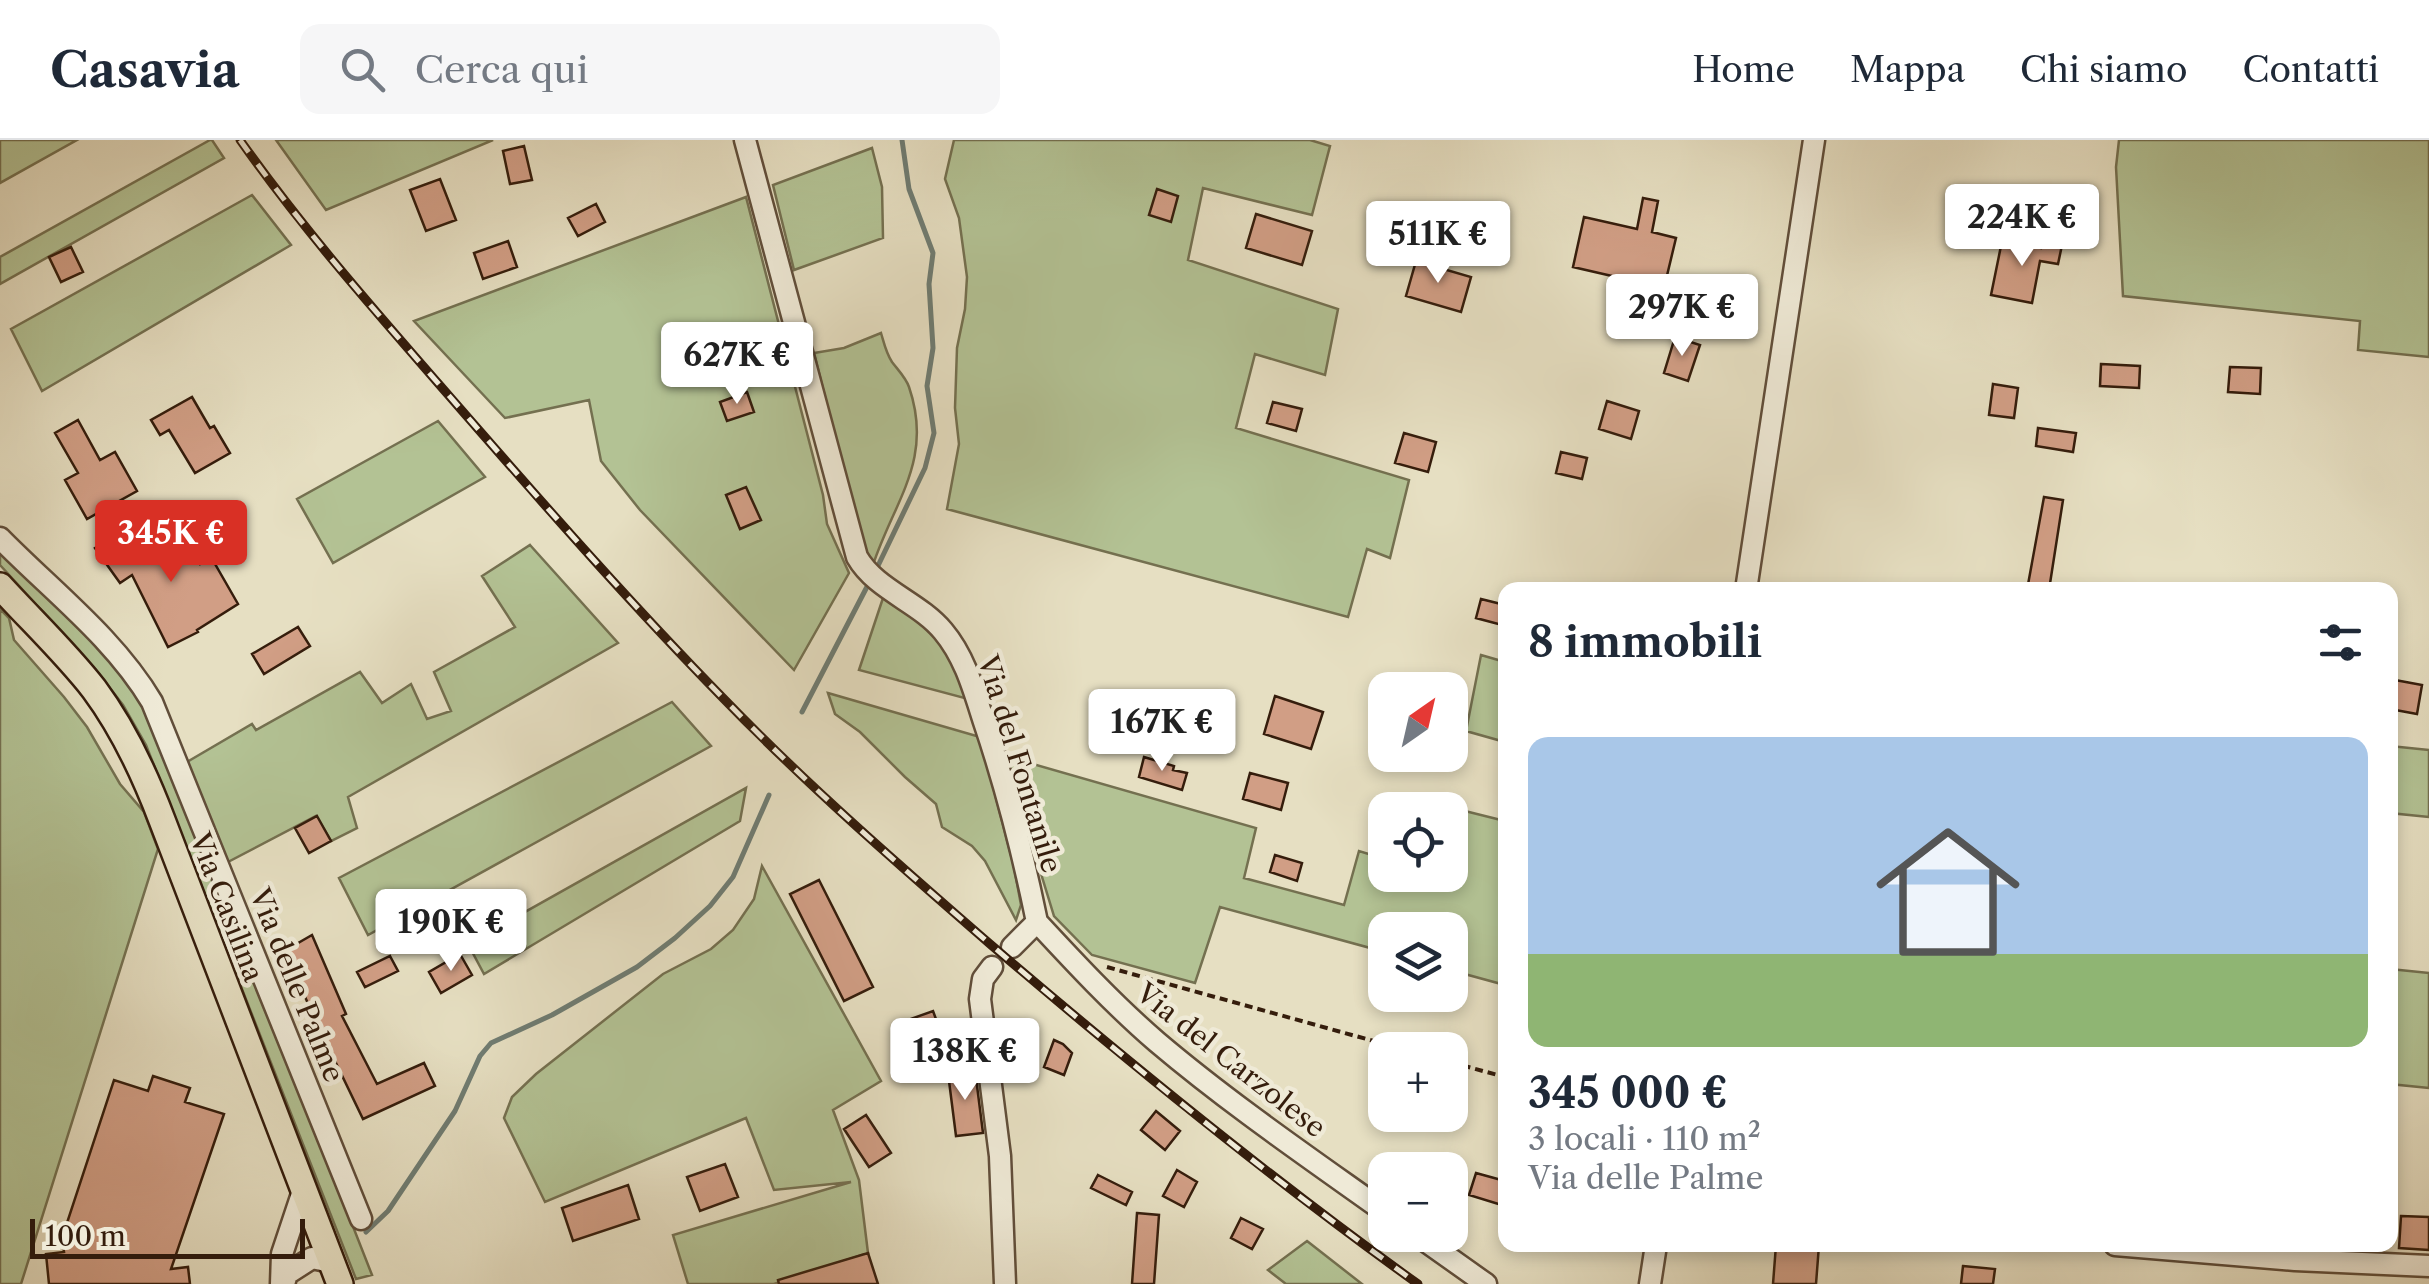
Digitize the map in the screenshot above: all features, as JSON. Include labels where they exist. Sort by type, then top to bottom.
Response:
[{"type":"main road","name":"Via Casilina","points":[[0,586],[90,685],[134,758],[162,820],[320,1232],[327,1268]]},
{"type":"street","name":"Via del Fontanile","points":[[745,140],[851,538],[860,562],[938,626],[966,669],[1008,800],[1037,922]]},
{"type":"street","points":[[1747,582],[1814,140]]},
{"type":"street","name":"Via delle Palme","points":[[0,538],[101,637],[152,702],[360,1220]]},
{"type":"street","points":[[1012,947],[1037,922]]},
{"type":"street","name":"Via del Carzolese","points":[[1037,922],[1116,1004],[1167,1050],[1368,1200]]},
{"type":"street","points":[[992,967],[984,978],[980,999],[998,1138],[1005,1284]]},
{"type":"street","points":[[282,1284],[282,1254],[302,1191]]},
{"type":"street","points":[[288,1237],[302,1225],[320,1232]]},
{"type":"street","points":[[1440,1252],[1486,1284]]},
{"type":"street","points":[[1650,1284],[1655,1252]]},
{"type":"street","points":[[2199,1252],[2429,1266]]},
{"type":"street","points":[[282,1284],[288,1274],[327,1268]]},
{"type":"path","points":[[1107,967],[1368,1039]]},
{"type":"path","points":[[1468,1067],[1498,1075]]},
{"type":"green space","points":[[0,140],[77,140],[0,183]]},
{"type":"green space","points":[[210,140],[224,158],[0,284],[0,257]]},
{"type":"green space","points":[[276,140],[493,140],[326,210]]},
{"type":"green space","points":[[954,140],[1310,140],[1330,146],[1312,215],[1203,188],[1188,260],[1338,309],[1325,375],[1255,354],[1236,428],[1409,480],[1390,558],[1367,549],[1348,617],[947,509],[959,444],[955,408],[957,348],[967,277],[959,218],[945,179]]},
{"type":"green space","points":[[2119,140],[2429,140],[2429,357],[2358,350],[2360,321],[2123,296],[2116,167]]},
{"type":"green space","points":[[872,148],[882,187],[883,238],[794,270],[773,185]]},
{"type":"green space","points":[[252,195],[291,245],[42,391],[11,329]]},
{"type":"green space","points":[[746,197],[823,495],[827,524],[849,573],[794,670],[640,510],[601,461],[589,400],[505,418],[414,321]]},
{"type":"green space","points":[[881,333],[890,359],[909,387],[917,437],[908,479],[873,565],[862,544],[814,353],[844,348]]},
{"type":"green space","points":[[438,421],[485,477],[333,563],[297,499]]},
{"type":"green space","points":[[0,545],[106,656],[140,698],[167,752],[372,1275],[356,1279],[146,745],[123,705],[96,670],[0,565]]},
{"type":"green space","points":[[530,545],[618,643],[348,797],[357,828],[331,841],[316,816],[226,863],[187,762],[252,724],[256,730],[360,672],[382,703],[411,684],[427,719],[451,711],[434,672],[515,627],[482,576]]},
{"type":"green space","points":[[884,595],[924,622],[948,651],[968,699],[859,670]]},
{"type":"green space","points":[[0,609],[9,618],[14,640],[87,727],[120,784],[144,812],[158,849],[21,1284],[0,1284]]},
{"type":"green space","points":[[1481,655],[1498,660],[1498,740],[1468,732]]},
{"type":"green space","points":[[828,693],[980,737],[1014,867],[1021,905],[1016,920],[985,861],[972,846],[942,827],[936,804],[860,732],[835,714]]},
{"type":"green space","points":[[672,702],[711,746],[368,935],[339,878]]},
{"type":"green space","points":[[2398,747],[2429,750],[2429,817],[2398,814]]},
{"type":"green space","points":[[1005,756],[1256,828],[1244,878],[1344,905],[1359,851],[1368,854],[1368,892],[1468,892],[1468,812],[1498,819],[1498,983],[1468,975],[1468,912],[1368,912],[1368,947],[1220,907],[1195,983],[1092,955],[1054,916]]},
{"type":"green space","points":[[746,788],[740,821],[484,974],[468,944]]},
{"type":"green space","points":[[762,866],[881,1081],[833,1110],[859,1180],[868,1253],[774,1284],[688,1284],[673,1235],[851,1182],[774,1190],[746,1118],[545,1202],[504,1118],[512,1097],[536,1074],[663,974],[711,949],[733,930],[754,899]]},
{"type":"green space","points":[[2398,970],[2429,973],[2429,1088],[2398,1085]]},
{"type":"green space","points":[[1307,1241],[1362,1284],[1286,1284],[1268,1270]]},
{"type":"building","points":[[524,146],[532,180],[510,184],[503,151]]},
{"type":"building","points":[[440,179],[456,220],[426,231],[410,190]]},
{"type":"building","points":[[1157,189],[1178,196],[1171,222],[1149,215]]},
{"type":"building","points":[[1643,198],[1658,201],[1652,232],[1676,238],[1664,288],[1573,267],[1584,217],[1637,229]]},
{"type":"building","points":[[596,204],[605,222],[578,236],[568,218]]},
{"type":"building","points":[[1256,214],[1312,231],[1302,265],[1246,248]]},
{"type":"building","points":[[508,241],[517,267],[483,279],[474,253]]},
{"type":"building","points":[[2002,241],[2041,248],[2042,241],[2062,245],[2058,264],[2040,261],[2032,303],[1991,295]]},
{"type":"building","points":[[71,247],[83,272],[61,282],[49,257]]},
{"type":"building","points":[[1416,261],[1471,277],[1461,312],[1406,296]]},
{"type":"building","points":[[1675,337],[1700,345],[1688,381],[1664,373]]},
{"type":"building","points":[[2101,364],[2140,366],[2139,388],[2100,386]]},
{"type":"building","points":[[2230,367],[2261,368],[2260,394],[2228,392]]},
{"type":"building","points":[[1993,384],[2018,388],[2014,418],[1989,415]]},
{"type":"building","points":[[747,392],[754,412],[727,421],[720,402]]},
{"type":"building","points":[[192,397],[230,453],[195,473],[169,430],[160,435],[151,420]]},
{"type":"building","points":[[1607,401],[1639,411],[1631,439],[1599,429]]},
{"type":"building","points":[[1273,402],[1302,409],[1296,431],[1267,423]]},
{"type":"building","points":[[78,420],[100,460],[115,452],[137,491],[87,519],[65,480],[78,473],[55,433]]},
{"type":"building","points":[[2038,428],[2076,433],[2073,452],[2036,446]]},
{"type":"building","points":[[1404,433],[1436,442],[1428,472],[1395,463]]},
{"type":"building","points":[[1561,452],[1587,458],[1582,479],[1556,473]]},
{"type":"building","points":[[746,487],[761,520],[740,529],[726,495]]},
{"type":"building","points":[[2044,497],[2063,500],[2050,582],[2028,582]]},
{"type":"building","points":[[125,528],[148,561],[179,537],[200,564],[211,557],[238,604],[168,647],[132,575],[120,583],[95,548]]},
{"type":"building","points":[[1481,599],[1498,603],[1498,624],[1476,618]]},
{"type":"building","points":[[298,627],[310,646],[264,674],[252,654]]},
{"type":"building","points":[[2398,681],[2422,685],[2417,714],[2398,710]]},
{"type":"building","points":[[1275,696],[1323,712],[1311,749],[1264,734]]},
{"type":"building","points":[[1144,757],[1187,773],[1182,790],[1139,777]]},
{"type":"building","points":[[1250,773],[1288,783],[1281,810],[1243,799]]},
{"type":"building","points":[[317,816],[331,841],[309,853],[295,828]]},
{"type":"building","points":[[1275,855],[1302,863],[1297,881],[1270,872]]},
{"type":"building","points":[[819,880],[873,987],[844,1001],[790,894]]},
{"type":"building","points":[[312,935],[346,1014],[342,1016],[377,1084],[424,1063],[435,1086],[363,1119],[334,1059],[317,1034],[320,1032],[295,973],[286,978],[274,957]]},
{"type":"building","points":[[460,954],[472,975],[441,993],[429,972]]},
{"type":"building","points":[[390,956],[398,971],[365,987],[357,972]]},
{"type":"building","points":[[933,1011],[947,1049],[908,1063],[894,1025]]},
{"type":"building","points":[[1054,1040],[1072,1053],[1064,1075],[1044,1067]]},
{"type":"building","points":[[975,1070],[983,1133],[956,1136],[948,1073]]},
{"type":"building","points":[[153,1076],[190,1088],[185,1102],[224,1114],[171,1269],[188,1267],[190,1284],[49,1284],[46,1254],[64,1252],[62,1238],[114,1080],[148,1091]]},
{"type":"building","points":[[1156,1111],[1180,1131],[1165,1150],[1141,1130]]},
{"type":"building","points":[[866,1115],[891,1153],[869,1167],[844,1129]]},
{"type":"building","points":[[725,1164],[738,1197],[700,1211],[687,1177]]},
{"type":"building","points":[[1177,1170],[1197,1182],[1184,1207],[1163,1196]]},
{"type":"building","points":[[1476,1173],[1498,1179],[1498,1204],[1469,1195]]},
{"type":"building","points":[[1098,1175],[1132,1192],[1126,1205],[1091,1188]]},
{"type":"building","points":[[628,1185],[639,1219],[573,1241],[562,1208]]},
{"type":"building","points":[[1137,1213],[1159,1215],[1154,1284],[1132,1284]]},
{"type":"building","points":[[2401,1216],[2429,1217],[2429,1250],[2399,1248]]},
{"type":"building","points":[[1241,1218],[1263,1229],[1252,1249],[1231,1238]]},
{"type":"building","points":[[1775,1252],[1818,1252],[1816,1284],[1773,1284]]},
{"type":"building","points":[[868,1253],[878,1284],[779,1284],[778,1280]]},
{"type":"building","points":[[1963,1266],[1995,1269],[1993,1284],[1961,1284]]},
{"type":"waterway","points":[[875,572],[925,468],[934,433],[927,386],[933,348],[929,284],[933,253],[909,189],[902,140]]},
{"type":"waterway","points":[[802,712],[870,581]]},
{"type":"waterway","points":[[366,1232],[388,1211],[455,1111],[480,1056],[491,1043],[552,1015],[637,967],[675,938],[710,906],[733,877],[769,795]]},
{"type":"railway","points":[[240,140],[352,284],[533,491],[658,630],[786,761],[921,884],[1094,1032],[1254,1161],[1418,1284]]}]
